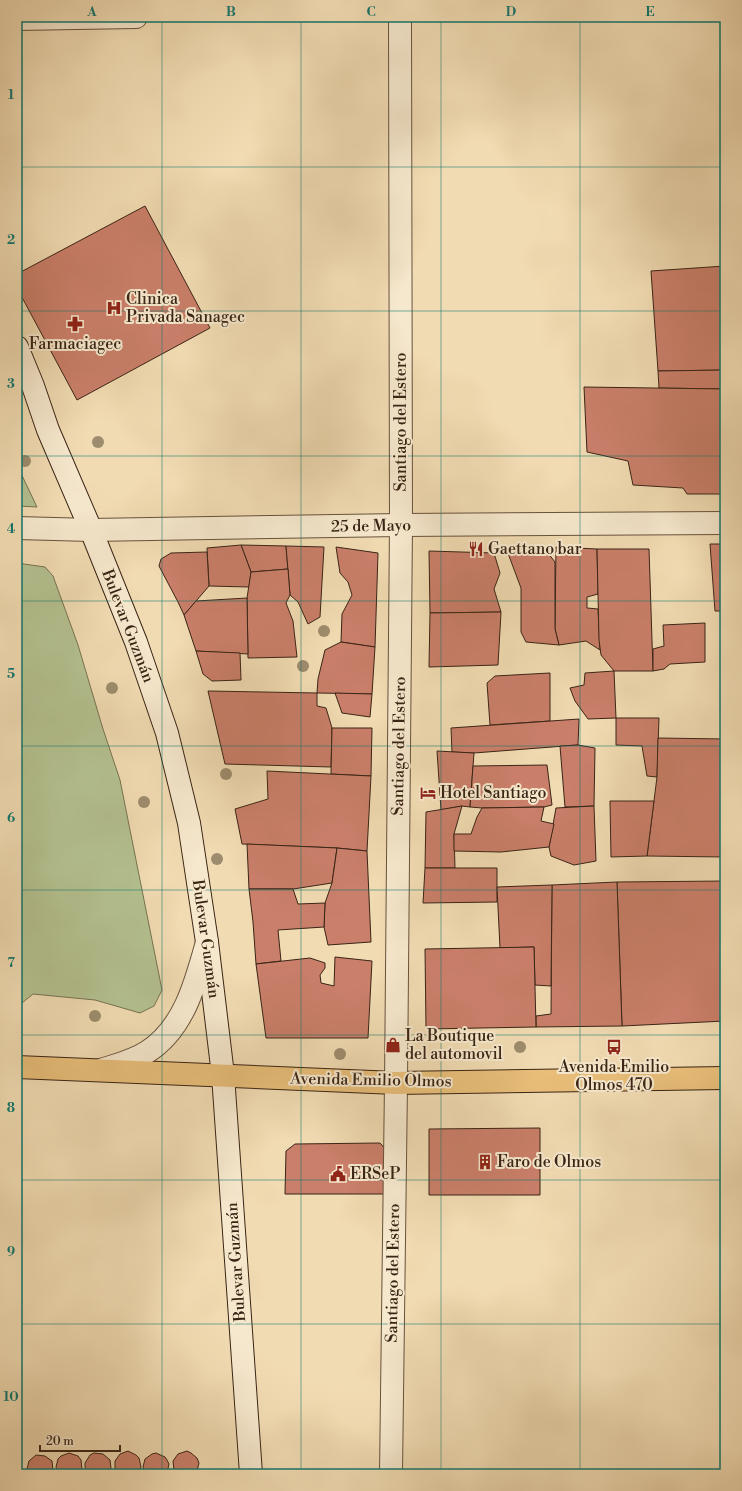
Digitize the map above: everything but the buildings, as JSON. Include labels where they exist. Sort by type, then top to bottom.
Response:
[{"type":"main road","name":"Avenida Emilio Olmos","points":[[17,1067],[396,1083],[725,1078]]},
{"type":"street","points":[[17,19],[136,17]]},
{"type":"street","name":"Santiago del Estero","points":[[391,1474],[401,525],[400,17]]},
{"type":"street","name":"Bulevar Guzmán","points":[[17,347],[33,386],[48,430],[91,530],[136,642],[167,733],[189,822],[207,942],[223,1075],[251,1474]]},
{"type":"street","name":"Bulevar Guzmán","points":[[17,379],[48,430]]},
{"type":"street","name":"25 de Mayo","points":[[17,528],[91,530],[401,525],[725,523]]},
{"type":"street","points":[[100,1070],[145,1053],[156,1046],[174,1027],[188,1000],[207,942]]},
{"type":"green space","points":[[17,465],[37,507],[17,506]]},
{"type":"green space","points":[[17,563],[45,567],[53,576],[78,645],[120,780],[162,990],[154,1006],[140,1013],[95,1000],[33,994],[17,1007]]},
{"type":"place","name":"Clinica Privada Sanagec","points":[[114,308]]},
{"type":"place","name":"Farmaciagec","points":[[75,324]]},
{"type":"place","name":"Gaettano bar","points":[[476,549]]},
{"type":"place","name":"Hotel Santiago","points":[[428,793]]},
{"type":"place","name":"La Boutique del automovil","points":[[393,1045]]},
{"type":"place","name":"Avenida Emilio Olmos 470","points":[[614,1047]]},
{"type":"place","name":"Faro de Olmos","points":[[485,1162]]},
{"type":"place","name":"ERSeP","points":[[338,1174]]}]
